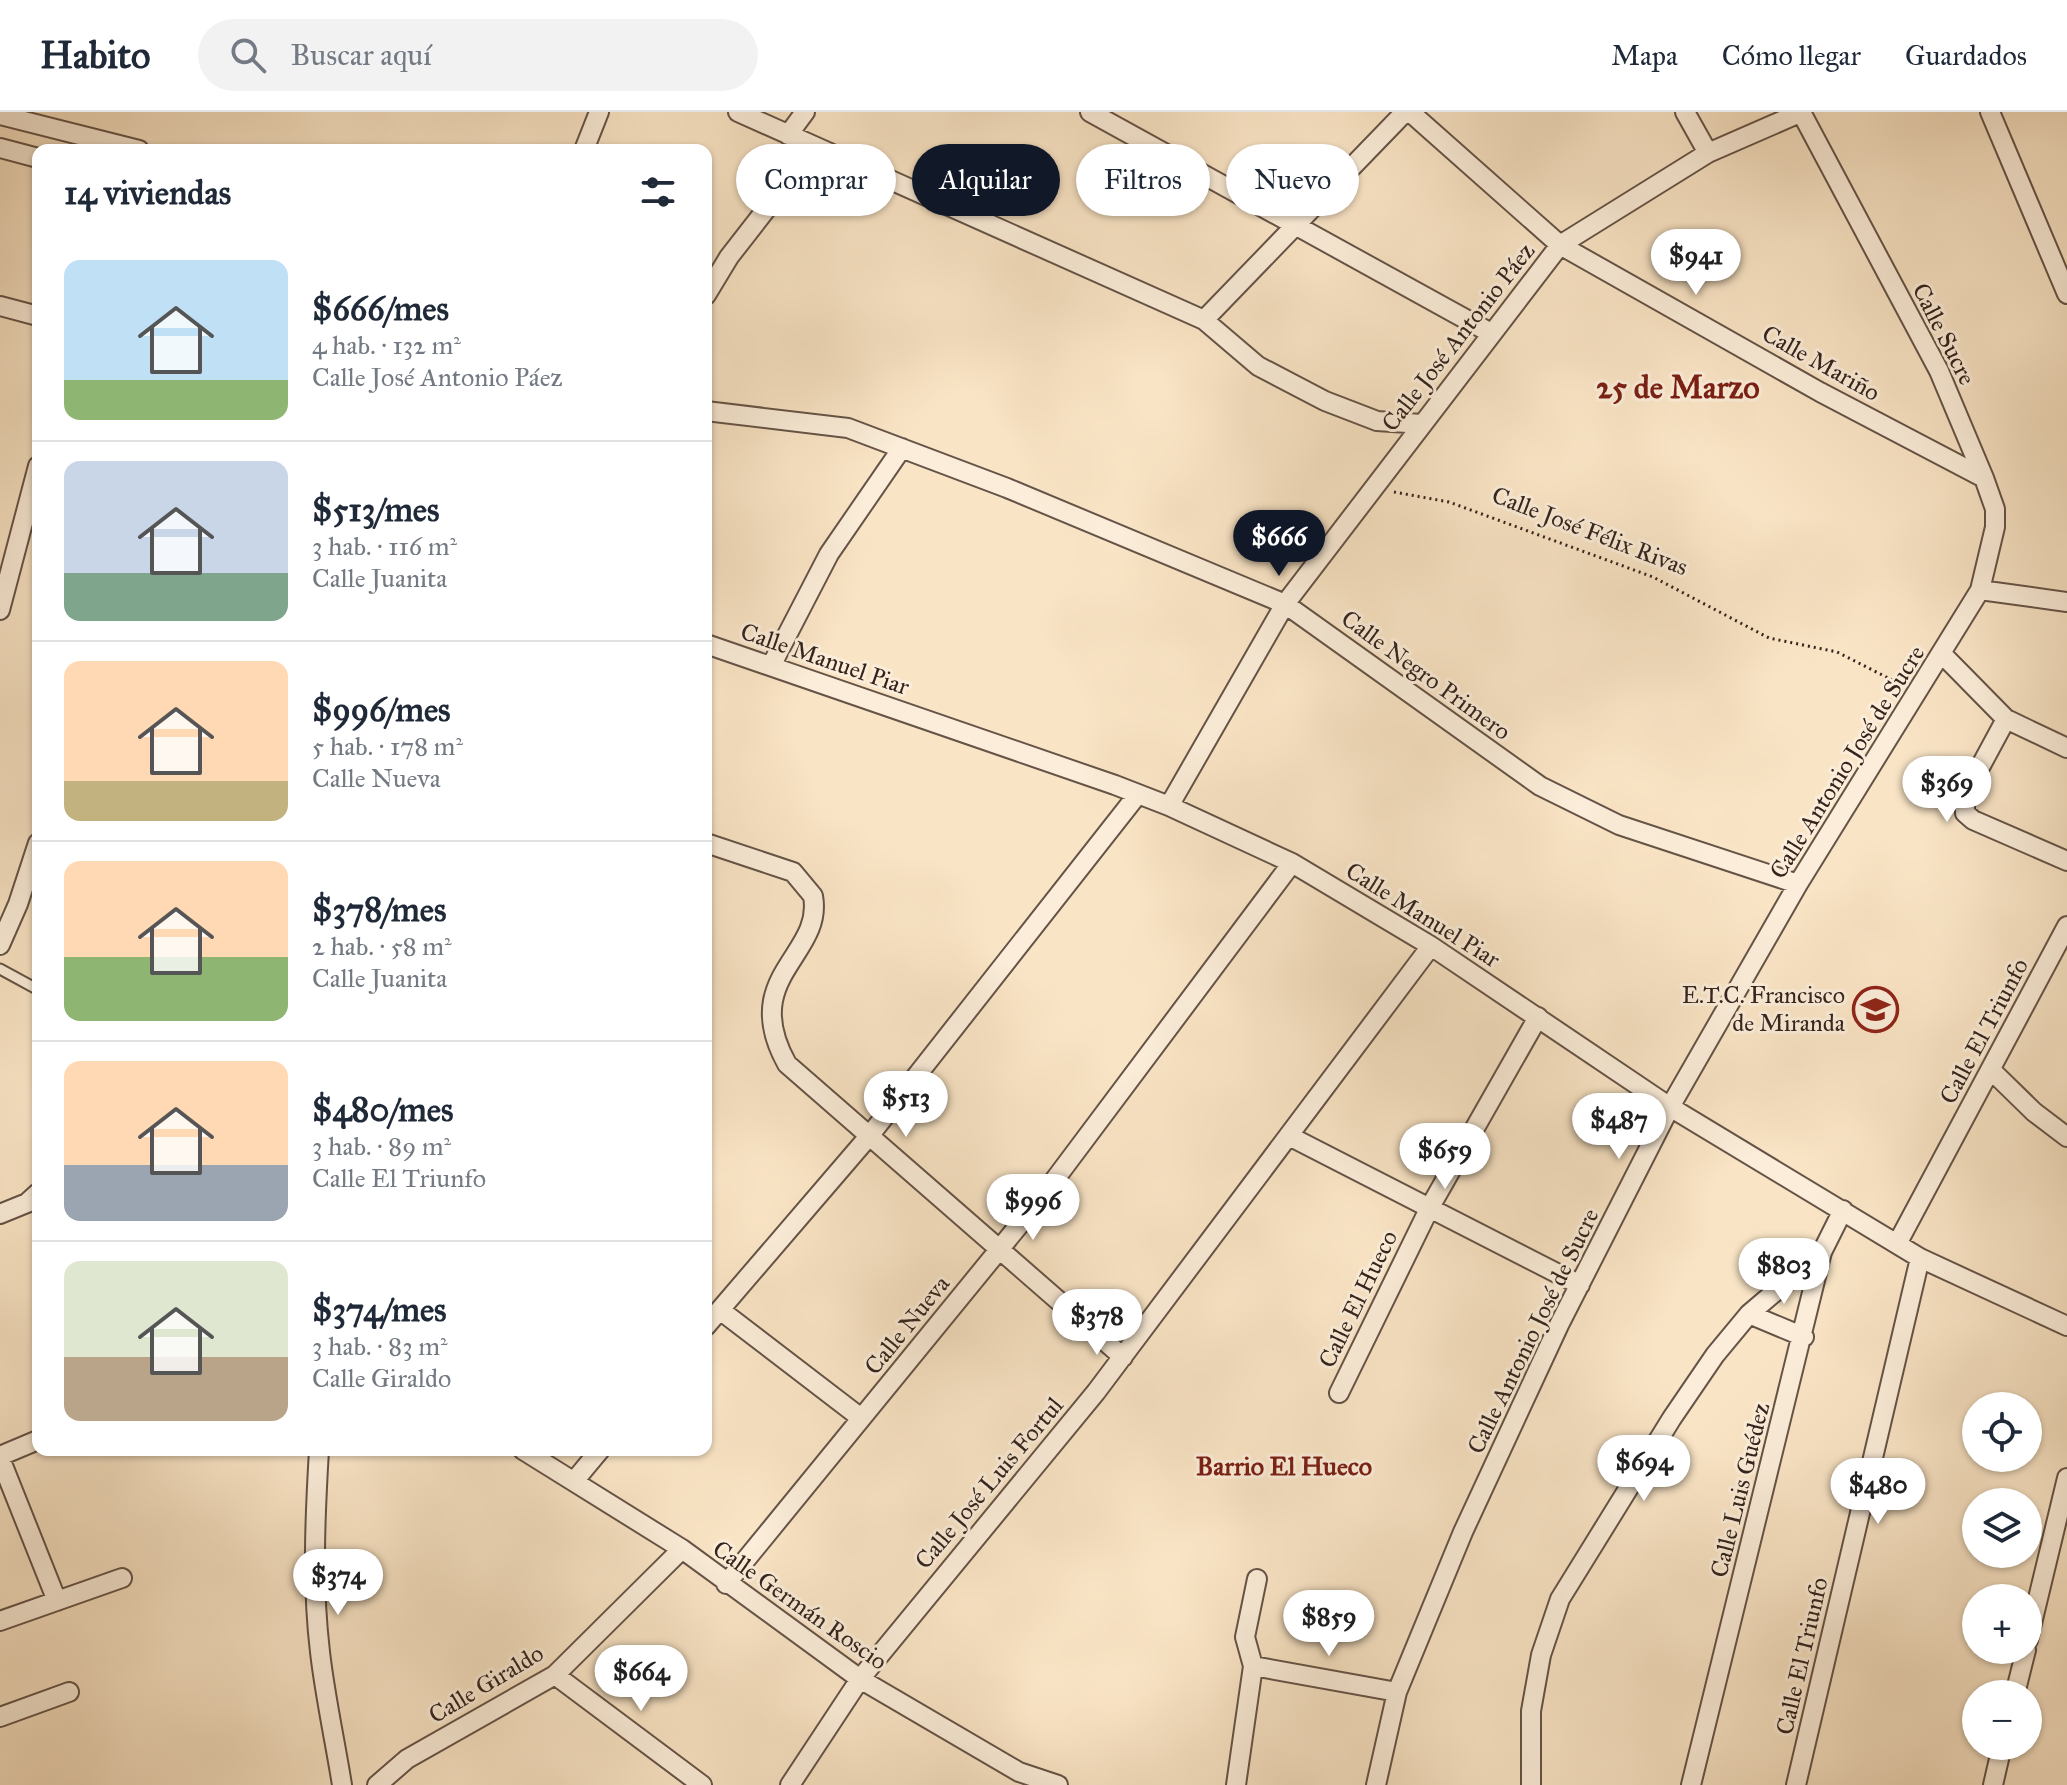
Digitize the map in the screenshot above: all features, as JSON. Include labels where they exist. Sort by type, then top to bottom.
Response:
[{"type":"street","points":[[586,144],[599,112]]},
{"type":"street","points":[[738,112],[1204,320],[1258,366],[1325,401],[1377,421],[1422,424]]},
{"type":"street","points":[[712,285],[729,257],[771,203],[805,112]]},
{"type":"street","points":[[1090,112],[1489,332]]},
{"type":"street","points":[[1204,320],[1408,112]]},
{"type":"street","name":"Calle Mariño","points":[[1408,112],[1560,245],[1820,392],[1984,478]]},
{"type":"street","points":[[1685,112],[1708,153]]},
{"type":"street","name":"Calle José Antonio Páez","points":[[1169,806],[1285,604],[1489,332],[1560,245],[1708,153],[1802,112]]},
{"type":"street","name":"Calle Sucre","points":[[1802,112],[1939,371],[1984,478],[1995,509],[1995,527],[1980,590]]},
{"type":"street","points":[[1990,112],[2067,294]]},
{"type":"street","points":[[0,115],[115,144]]},
{"type":"street","points":[[0,148],[32,156]]},
{"type":"street","points":[[0,306],[32,314]]},
{"type":"street","name":"Calle Negro Primero","points":[[712,412],[848,428],[1285,604],[1540,786],[1619,825],[1798,884]]},
{"type":"street","points":[[771,666],[829,554],[902,448]]},
{"type":"street","points":[[0,610],[8,548],[32,482]]},
{"type":"street","points":[[1980,590],[2067,602]]},
{"type":"street","name":"Calle Antonio José de Sucre","points":[[1376,1785],[1397,1692],[1463,1532],[1580,1285],[1670,1107],[1798,884],[1980,590]]},
{"type":"street","name":"Calle Manuel Piar","points":[[712,646],[1138,794],[1292,863],[1431,946],[1670,1107],[1920,1258],[2067,1326]]},
{"type":"street","points":[[1942,654],[2006,719],[2067,748]]},
{"type":"street","points":[[2006,719],[1965,795],[1965,813],[1973,820],[2067,861]]},
{"type":"street","points":[[712,1319],[870,1135],[1138,794]]},
{"type":"street","points":[[712,845],[793,872],[813,896],[813,924],[782,973],[773,998],[775,1039],[787,1064],[1123,1357]]},
{"type":"street","points":[[0,945],[32,861]]},
{"type":"street","name":"Calle Nueva","points":[[726,1584],[999,1250],[1292,863]]},
{"type":"street","name":"Calle El Triunfo","points":[[1897,1244],[2067,926]]},
{"type":"street","name":"Calle José Luis Fortul","points":[[790,1785],[860,1679],[1123,1357],[1431,946]]},
{"type":"street","name":"Calle El Hueco","points":[[1339,1393],[1430,1207],[1538,1017]]},
{"type":"street","points":[[1991,1070],[2034,1112],[2067,1137]]},
{"type":"street","points":[[1289,1136],[1580,1285]]},
{"type":"street","points":[[0,1214],[32,1198]]},
{"type":"street","name":"Calle Luis Guédez","points":[[1691,1785],[1804,1337],[1822,1252],[1843,1210]]},
{"type":"street","points":[[1531,1785],[1531,1711],[1541,1655],[1560,1599],[1672,1418],[1749,1314],[1822,1252]]},
{"type":"street","name":"Calle El Triunfo","points":[[1796,1785],[1920,1258]]},
{"type":"street","points":[[720,1310],[861,1418]]},
{"type":"street","points":[[1749,1314],[1804,1337]]},
{"type":"street","points":[[32,1443],[0,1457],[57,1601]]},
{"type":"street","points":[[319,1456],[314,1528],[315,1594],[320,1653],[342,1785]]},
{"type":"street","name":"Calle Germán Roscio","points":[[533,1456],[682,1549],[860,1679],[1017,1778],[1058,1785]]},
{"type":"street","points":[[575,1480],[595,1456]]},
{"type":"street","points":[[2041,1584],[2067,1478]]},
{"type":"street","name":"Calle Giraldo","points":[[377,1785],[407,1759],[555,1675],[682,1549]]},
{"type":"street","points":[[0,1621],[122,1578]]},
{"type":"street","points":[[1236,1785],[1253,1666],[1245,1637],[1257,1579]]},
{"type":"street","points":[[1253,1666],[1397,1692]]},
{"type":"street","points":[[555,1675],[702,1785]]},
{"type":"street","points":[[0,1717],[69,1692]]},
{"type":"street","points":[[1993,1785],[1999,1760]]},
{"type":"lane","points":[[0,969],[32,986]]},
{"type":"path","name":"Calle José Félix Rivas","points":[[1371,488],[1449,502],[1653,577],[1769,638],[1837,652],[1918,692]]},
{"type":"place","name":"E.T.C. Francisco de Miranda","points":[[1876,1009]]},
{"type":"district","name":"25 de Marzo","points":[[1678,387]]},
{"type":"district","name":"Barrio El Hueco","points":[[1284,1466]]}]
